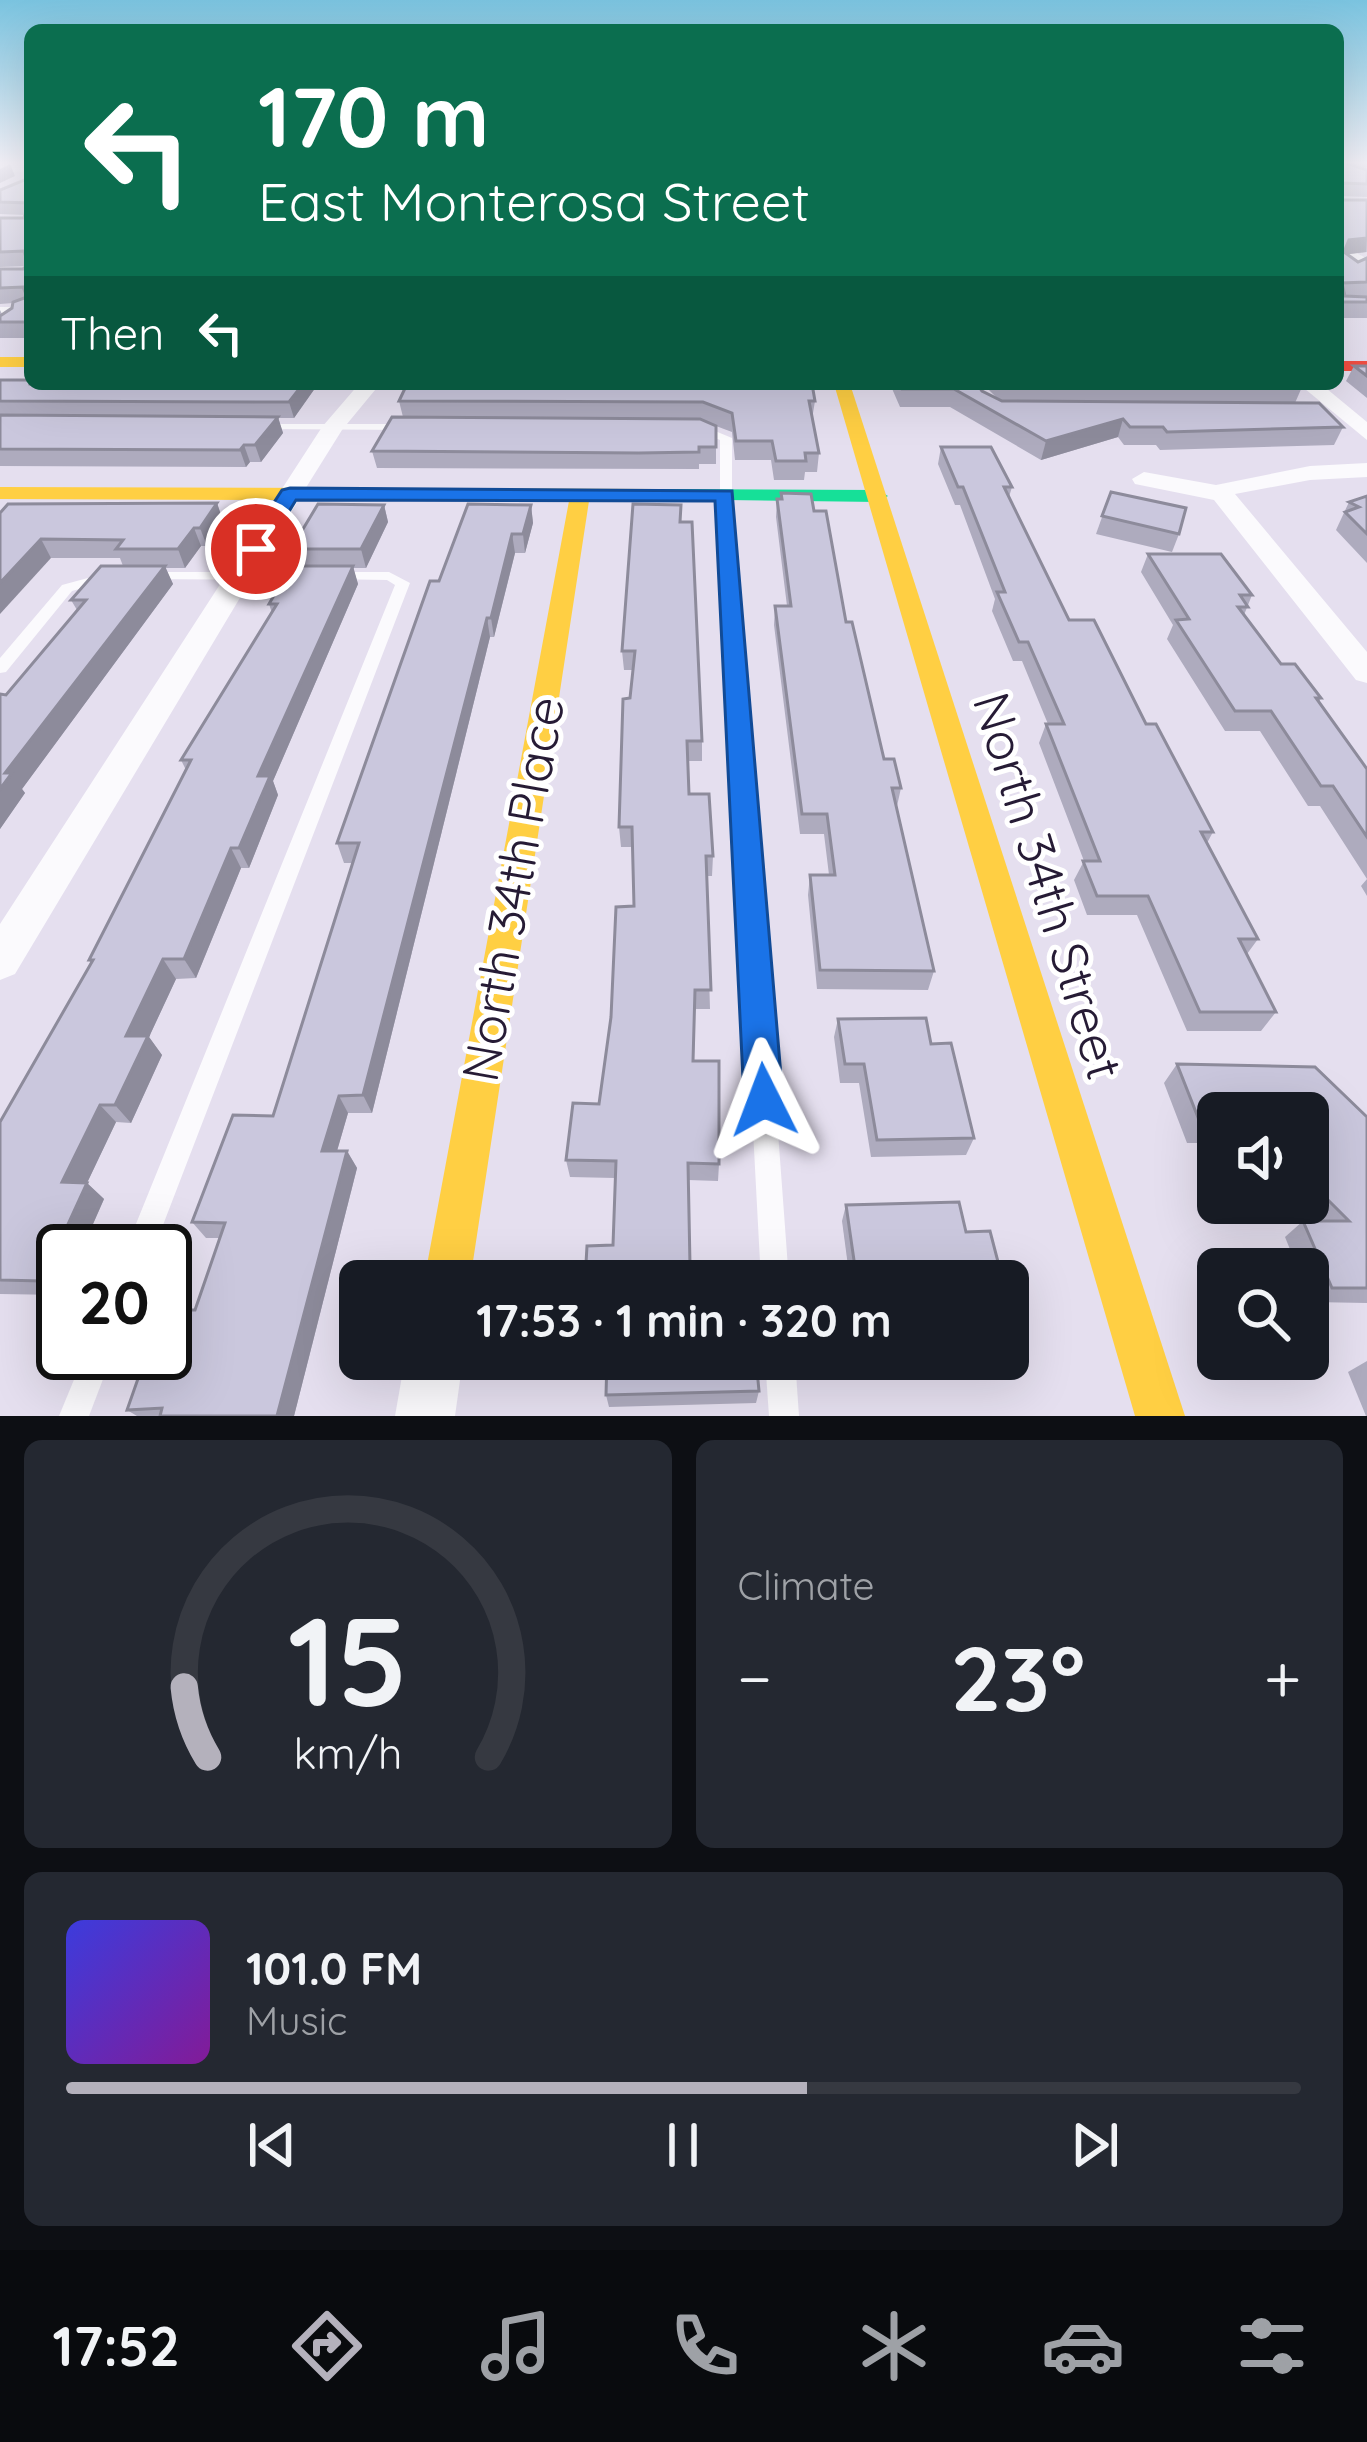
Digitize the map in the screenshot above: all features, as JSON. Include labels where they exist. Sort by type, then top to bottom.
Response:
[{"type":"street","points":[[0,961],[290,494],[333,427],[365,390]]},
{"type":"street","name":"North 34th Street","points":[[844,390],[1160,1416]]},
{"type":"street","points":[[1316,390],[1367,433]]},
{"type":"street","points":[[1222,494],[1226,488],[1255,480],[1367,470]]},
{"type":"street","points":[[1144,479],[1222,494],[1367,673]]},
{"type":"street","points":[[0,493],[878,496]]},
{"type":"street","name":"North 34th Place","points":[[451,1260],[580,496]]},
{"type":"street","points":[[425,1416],[431,1380]]},
{"type":"lane","points":[[246,426],[424,427]]},
{"type":"lane","points":[[680,428],[703,428],[726,438],[729,483],[725,495],[774,1260]]},
{"type":"lane","points":[[0,668],[68,588],[85,580],[105,576],[388,576],[403,583],[151,1224]]},
{"type":"lane","points":[[74,1416],[88,1380]]},
{"type":"lane","points":[[781,1380],[784,1416]]},
{"type":"building","points":[[0,229],[24,229],[24,251],[0,252]]},
{"type":"building","points":[[1344,229],[1367,229],[1367,238],[1349,240],[1344,252]]},
{"type":"building","points":[[1344,252],[1358,262],[1367,258],[1367,282],[1344,283]]},
{"type":"building","points":[[0,269],[23,269],[24,290],[0,288]]},
{"type":"building","points":[[1344,292],[1345,296],[1367,297],[1367,302],[1344,302]]},
{"type":"building","points":[[24,298],[24,322],[0,322],[0,316]]},
{"type":"building","points":[[0,380],[24,380],[24,390],[298,390],[289,402],[0,401]]},
{"type":"building","points":[[404,390],[813,390],[815,401],[809,401],[819,453],[805,453],[806,461],[776,461],[772,441],[736,441],[732,413],[703,402],[399,401]]},
{"type":"building","points":[[956,390],[981,390],[1002,401],[1319,403],[1343,427],[1167,432],[1163,427],[1130,427],[1123,419],[1046,441]]},
{"type":"building","points":[[0,415],[278,417],[255,445],[240,450],[0,449]]},
{"type":"building","points":[[392,417],[700,419],[716,426],[716,447],[699,447],[699,452],[639,453],[372,451]]},
{"type":"building","points":[[941,447],[991,447],[1012,487],[1004,487],[1069,620],[1094,620],[1146,724],[1156,724],[1213,832],[1201,832],[1258,939],[1239,939],[1276,1012],[1200,1012],[1148,896],[1097,896],[1083,861],[1100,861],[1046,724],[1064,724],[1028,642],[1019,642],[997,592],[1005,592],[963,487],[958,487]]},
{"type":"building","points":[[1111,492],[1186,508],[1179,534],[1102,516]]},
{"type":"building","points":[[781,493],[811,494],[814,511],[826,511],[846,622],[852,622],[884,759],[894,759],[901,788],[892,788],[934,971],[820,970],[810,875],[835,875],[827,814],[802,814],[775,606],[791,606],[777,499],[782,499]]},
{"type":"building","points":[[1367,496],[1367,534],[1345,512],[1359,507],[1349,502]]},
{"type":"building","points":[[217,503],[178,549],[116,549],[123,540],[41,539],[0,583],[0,513],[8,504]]},
{"type":"building","points":[[318,504],[384,505],[361,549],[291,549]]},
{"type":"building","points":[[468,504],[531,505],[523,534],[512,534],[491,618],[487,618],[363,1095],[339,1096],[322,1151],[347,1151],[277,1416],[160,1416],[162,1408],[127,1410],[138,1380],[192,1380],[192,1310],[225,1223],[192,1222],[233,1115],[273,1116],[359,843],[337,843],[430,581],[439,581]]},
{"type":"building","points":[[633,504],[681,505],[680,522],[692,522],[702,741],[687,741],[689,794],[709,794],[713,856],[706,856],[711,990],[695,990],[693,1061],[719,1061],[719,1164],[688,1163],[690,1260],[586,1260],[587,1246],[613,1245],[616,1161],[566,1160],[573,1103],[599,1104],[611,1017],[616,907],[634,906],[632,827],[619,827],[623,699],[630,698],[635,651],[622,651]]},
{"type":"building","points":[[1148,554],[1221,554],[1252,595],[1240,595],[1248,607],[1238,607],[1281,664],[1295,664],[1367,769],[1367,837],[1333,786],[1321,786],[1271,711],[1235,711],[1176,620],[1189,619]]},
{"type":"building","points":[[101,566],[165,566],[5,773],[12,773],[0,789],[0,694],[6,695],[86,600],[71,600]]},
{"type":"building","points":[[291,566],[353,566],[258,776],[270,776],[239,848],[231,848],[184,959],[163,959],[126,1036],[148,1036],[115,1105],[100,1105],[62,1182],[87,1183],[68,1224],[36,1224],[36,1281],[0,1280],[0,1122],[93,960],[89,960],[191,760],[181,760],[277,604],[269,604]]},
{"type":"building","points":[[926,1018],[931,1044],[951,1043],[974,1138],[877,1140],[864,1064],[845,1064],[838,1019]]},
{"type":"building","points":[[1177,1064],[1315,1067],[1367,1117],[1367,1288],[1332,1288],[1329,1248],[1315,1248],[1304,1224],[1349,1221],[1329,1201],[1329,1092],[1197,1092],[1197,1115]]},
{"type":"building","points":[[959,1202],[966,1232],[990,1231],[998,1260],[854,1260],[846,1205]]},
{"type":"building","points":[[606,1380],[758,1380],[759,1391],[606,1395]]},
{"type":"traffic: fast","points":[[659,495],[878,496]]},
{"type":"traffic: slow","points":[[0,362],[24,362]]},
{"type":"traffic: slow","points":[[844,390],[1160,1416]]},
{"type":"traffic: slow","points":[[0,493],[659,495]]},
{"type":"traffic: slow","points":[[451,1260],[580,496]]},
{"type":"traffic: jam","points":[[1344,366],[1367,366]]},
{"type":"route","points":[[256,549],[290,494],[725,495],[764,1100]]}]
